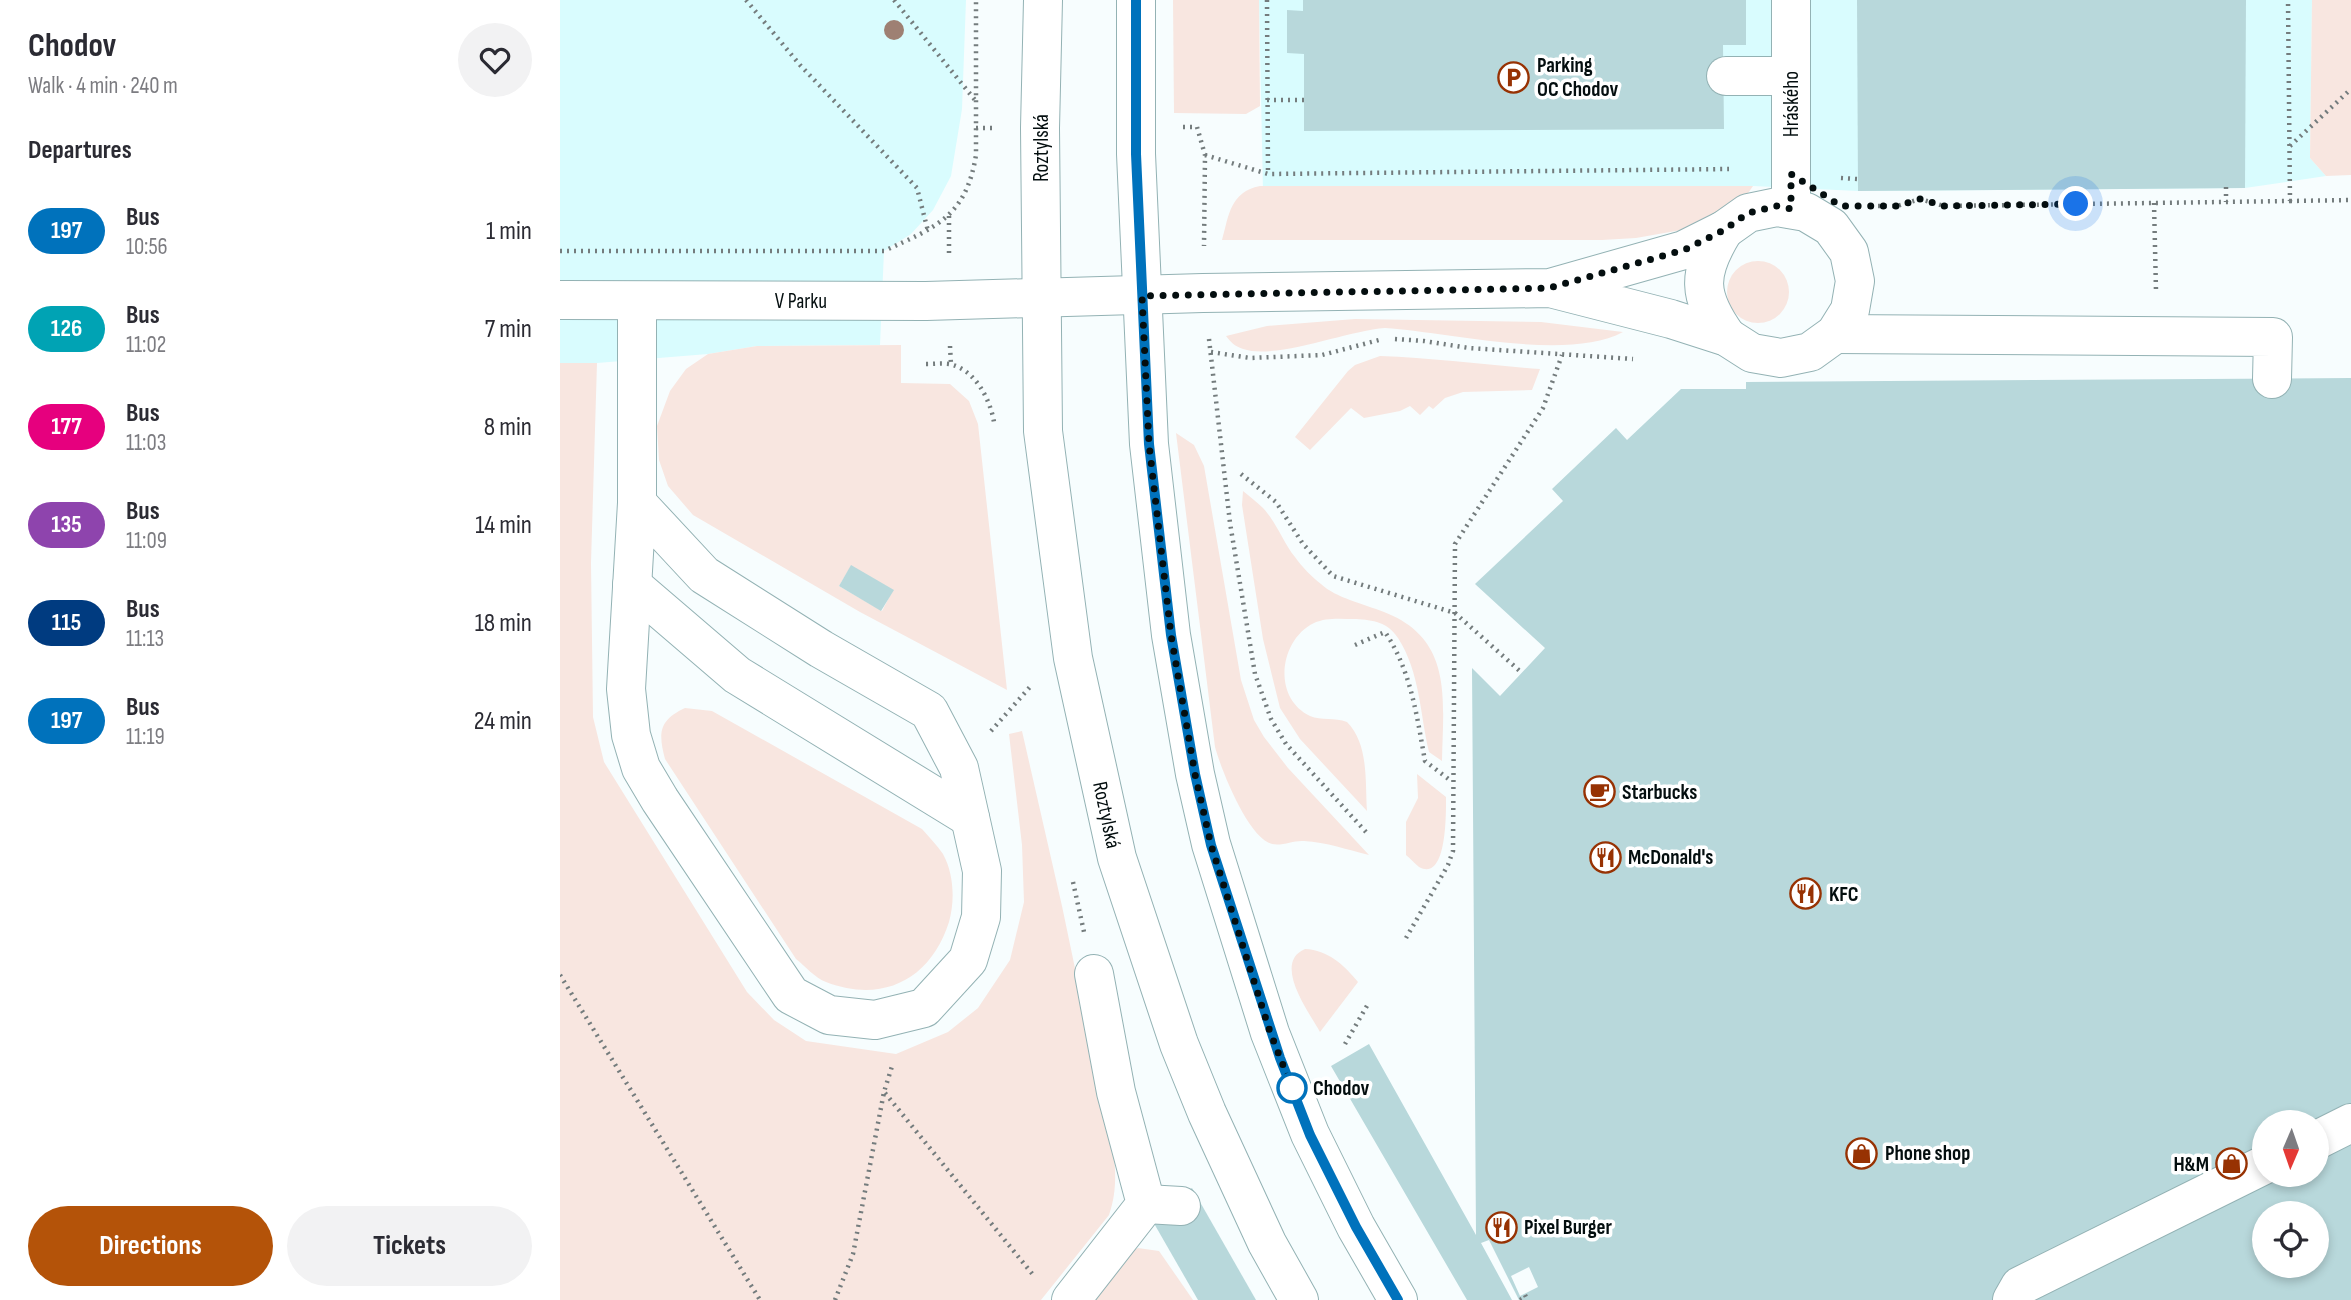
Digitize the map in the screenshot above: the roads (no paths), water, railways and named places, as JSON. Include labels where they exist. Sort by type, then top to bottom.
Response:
[{"type":"main road","name":"Roztylská","points":[[1043,0],[1040,128],[1043,431],[1073,658],[1117,858],[1179,1044],[1207,1113],[1267,1243],[1299,1300]]},
{"type":"main road","points":[[1136,0],[1136,154],[1149,444],[1171,635],[1195,774],[1211,845],[1270,1032],[1310,1135],[1356,1227],[1398,1300]]},
{"type":"main road","name":"Hráského","points":[[1791,0],[1791,191]]},
{"type":"main road","points":[[1726,76],[1791,76]]},
{"type":"main road","points":[[1042,296],[1549,288],[1684,250],[1724,230],[1748,213],[1777,206],[1791,191],[1806,212],[1831,227],[1849,252],[1855,281],[1850,310],[1835,334],[1810,352],[1781,358],[1752,353],[1727,337],[1671,319],[1549,288]]},
{"type":"main road","points":[[1724,230],[1708,255],[1703,284],[1710,313],[1727,337]]},
{"type":"main road","name":"V Parku","points":[[560,300],[890,301],[1042,296]]},
{"type":"main road","points":[[637,301],[637,503],[626,689],[631,735],[641,768],[753,942],[791,995],[828,1015],[875,1020],[924,1008],[968,960],[981,917],[982,871],[959,768],[929,712],[821,649],[704,575],[637,503]]},
{"type":"main road","points":[[1835,334],[2273,337],[2272,379]]},
{"type":"main road","points":[[632,585],[737,675],[970,818]]},
{"type":"main road","points":[[1071,1300],[1163,1205],[1116,1092],[1094,974]]},
{"type":"main road","points":[[2329,1133],[2351,1123]]},
{"type":"main road","points":[[2012,1300],[2020,1286],[2252,1171]]},
{"type":"place","name":"Parking OC Chodov","points":[[1514,77]]},
{"type":"place","name":"Starbucks","points":[[1599,792]]},
{"type":"place","name":"McDonald's","points":[[1605,857]]},
{"type":"place","name":"KFC","points":[[1806,894]]},
{"type":"place","name":"Chodov","points":[[1292,1088]]},
{"type":"place","name":"Phone shop","points":[[1862,1153]]},
{"type":"place","name":"H&M","points":[[2232,1164]]},
{"type":"place","name":"Pixel Burger","points":[[1501,1227]]}]
